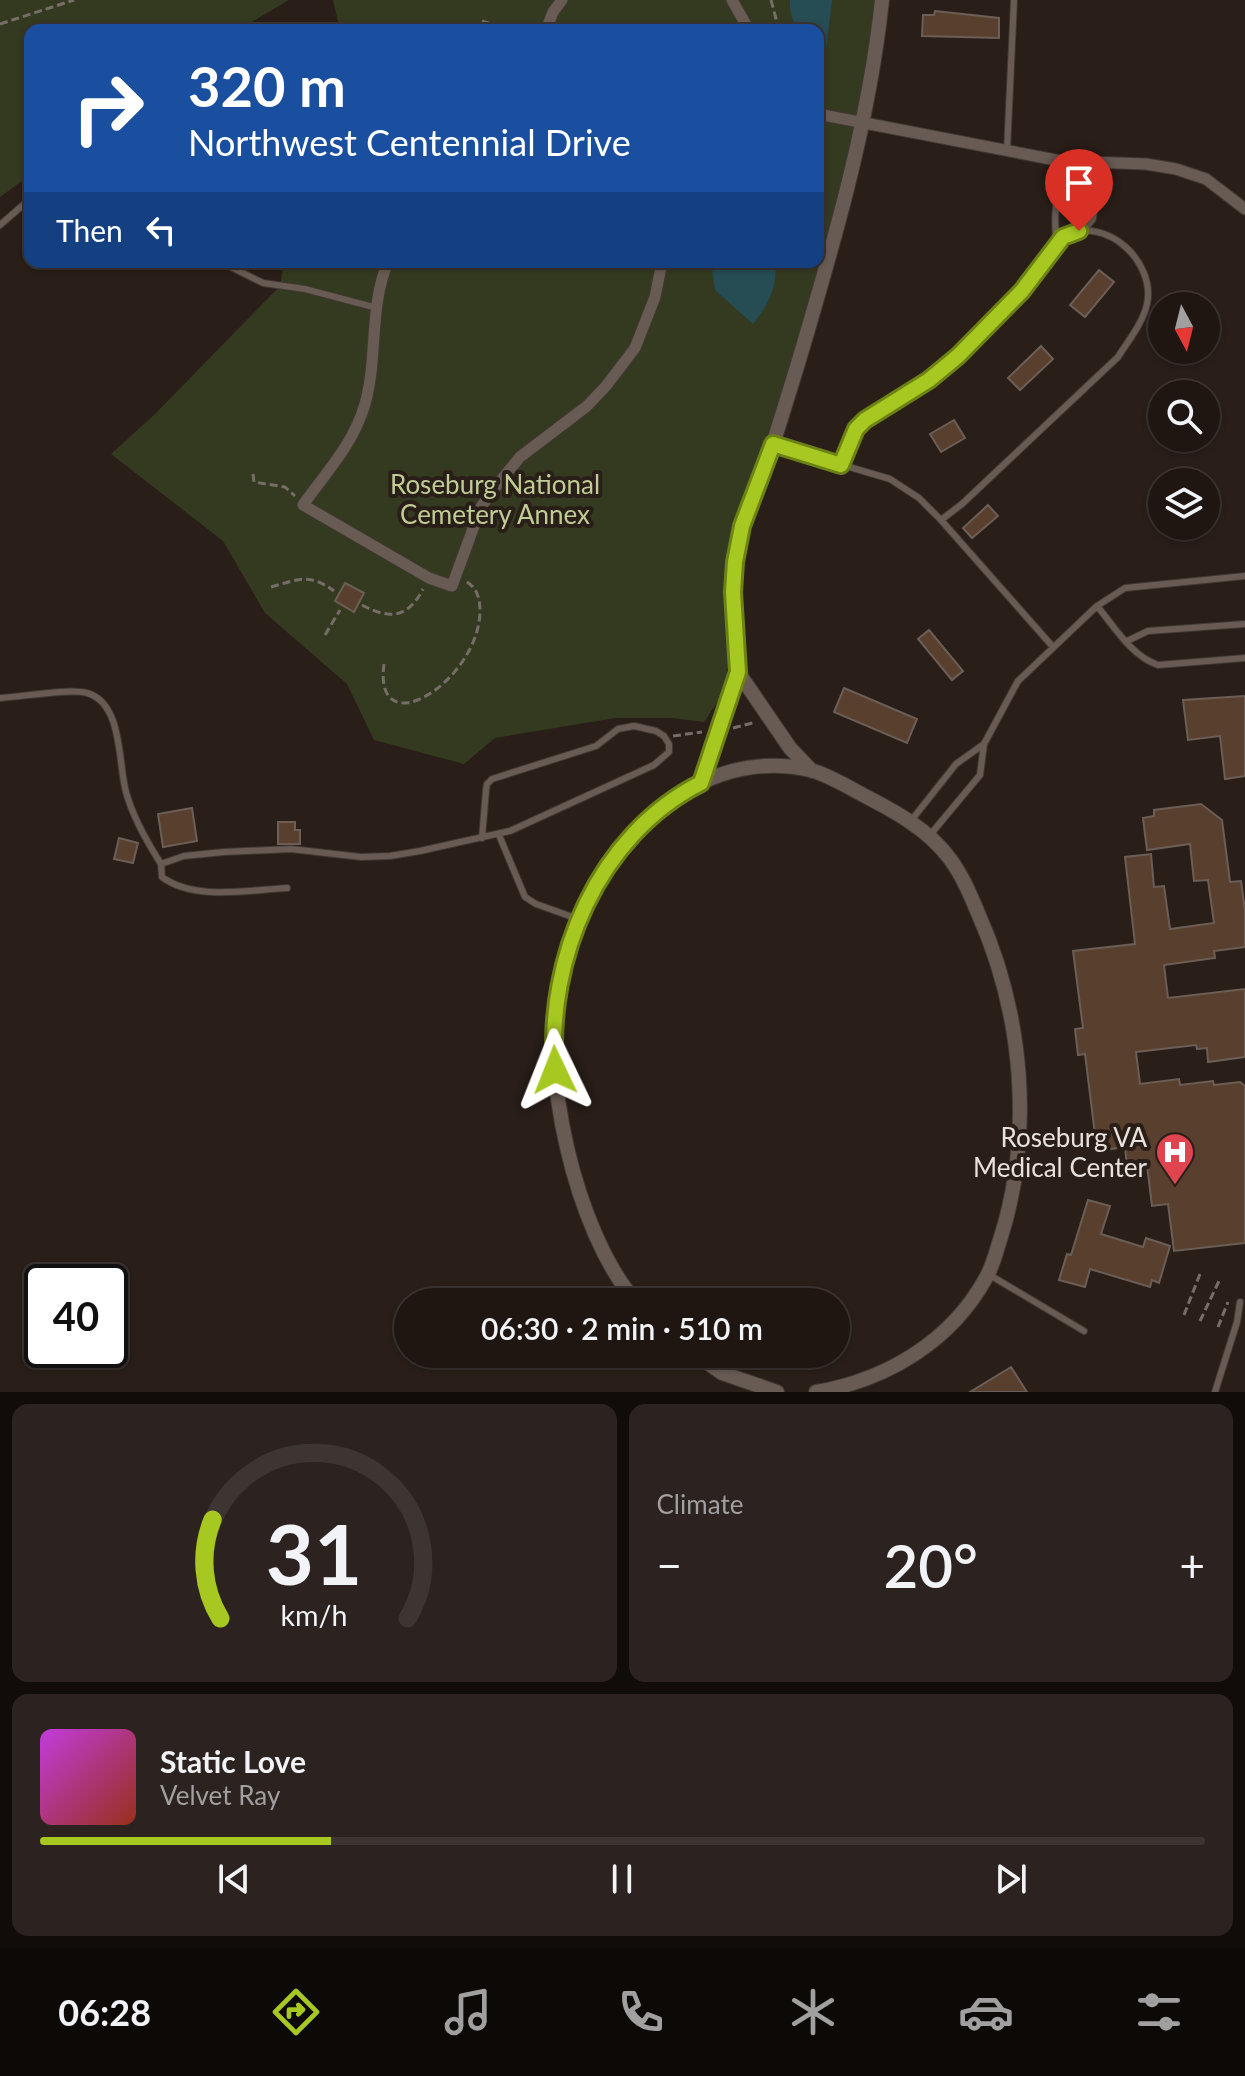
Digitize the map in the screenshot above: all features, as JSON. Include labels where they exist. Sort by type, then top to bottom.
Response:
[{"type":"street","points":[[548,24],[562,0]]},
{"type":"street","points":[[732,0],[746,24]]},
{"type":"street","points":[[701,783],[738,672],[733,592],[742,526],[773,444],[848,188],[882,0]]},
{"type":"street","points":[[824,115],[1061,161],[1146,164],[1176,169],[1206,179],[1245,209]]},
{"type":"street","points":[[387,268],[377,308],[369,381],[357,428],[334,466],[303,505],[429,578],[452,586],[481,507],[494,489],[520,457],[587,406],[635,348],[655,297],[661,268]]},
{"type":"street","points":[[738,672],[783,738],[812,771]]},
{"type":"street","points":[[625,1288],[611,1269],[594,1235],[572,1160],[557,1086],[554,1017],[564,961],[578,919],[602,876],[648,821],[676,796],[733,771],[761,766],[812,771],[910,822],[930,835],[951,859],[967,886],[994,952],[1013,1022],[1019,1092],[1014,1177],[1008,1214],[988,1274],[961,1312],[930,1345],[878,1374],[847,1386],[816,1392]]},
{"type":"street","points":[[715,1368],[777,1392]]},
{"type":"lane","points":[[1007,151],[1014,0]]},
{"type":"lane","points":[[1056,246],[1059,192],[1070,184],[1080,183],[1090,189],[1094,197],[1093,219],[1083,231]]},
{"type":"lane","points":[[0,225],[24,204]]},
{"type":"lane","points":[[841,465],[856,429],[865,420],[929,380],[958,356],[1022,291],[1063,237],[1083,231],[1110,237],[1137,257],[1145,274],[1147,305],[1134,332],[1118,357],[1091,385],[941,520]]},
{"type":"lane","points":[[233,268],[263,283],[305,289],[377,308]]},
{"type":"lane","points":[[773,444],[890,479],[919,498],[1053,647]]},
{"type":"lane","points":[[930,835],[980,775],[984,744],[1018,681],[1097,606],[1125,588],[1245,576]]},
{"type":"lane","points":[[1097,606],[1148,662],[1158,665],[1245,658]]},
{"type":"lane","points":[[1127,641],[1148,631],[1245,624]]},
{"type":"lane","points":[[0,698],[86,693],[102,700],[112,716],[126,794],[142,834],[161,864],[162,877],[171,884],[194,890],[287,888]]},
{"type":"lane","points":[[161,864],[184,856],[291,849],[361,857],[390,856],[499,835],[654,765],[669,752],[666,737],[645,727],[618,729],[596,746],[492,779],[487,784],[482,838]]},
{"type":"lane","points":[[910,822],[956,764],[984,744]]},
{"type":"lane","points":[[499,835],[525,897],[578,919]]},
{"type":"lane","points":[[988,1274],[1084,1331]]},
{"type":"lane","points":[[1215,1392],[1234,1333],[1240,1302]]},
{"type":"lane","points":[[1234,1333],[1245,1334]]},
{"type":"path","points":[[0,24],[74,0]]},
{"type":"path","points":[[771,0],[777,24]]},
{"type":"path","points":[[482,21],[491,24]]},
{"type":"path","points":[[253,474],[254,482],[285,487],[303,505]]},
{"type":"path","points":[[384,664],[382,685],[386,693],[404,702],[432,693],[460,667],[477,631],[480,606],[476,589],[454,577]]},
{"type":"path","points":[[271,587],[308,578],[334,591]]},
{"type":"path","points":[[362,605],[386,616],[401,613],[415,602],[429,578]]},
{"type":"path","points":[[325,635],[340,610]]},
{"type":"path","points":[[1184,1315],[1200,1274]]},
{"type":"path","points":[[1200,1321],[1219,1281]]},
{"type":"path","points":[[1218,1327],[1229,1301]]},
{"type":"green space","points":[[0,0],[289,0],[248,24],[24,24],[24,179],[0,197]]},
{"type":"green space","name":"Roseburg National Cemetery Annex","points":[[333,0],[881,0],[862,123],[824,251],[824,24],[339,24]]},
{"type":"green space","name":"Roseburg National Cemetery Annex","points":[[283,268],[819,268],[742,526],[733,592],[726,689],[704,722],[672,718],[616,718],[495,738],[464,764],[374,740],[347,684],[265,613],[223,541],[111,454],[155,414],[280,286]]},
{"type":"water","points":[[790,0],[832,0],[824,56],[824,24],[794,24]]},
{"type":"water","points":[[712,268],[775,268],[771,295],[753,324],[715,290]]},
{"type":"building","points":[[935,11],[999,18],[999,38],[922,36],[923,15],[934,15]]},
{"type":"building","points":[[1099,270],[1114,282],[1085,317],[1070,305]]},
{"type":"building","points":[[1041,346],[1053,359],[1020,390],[1008,378]]},
{"type":"building","points":[[954,420],[965,438],[941,452],[930,434]]},
{"type":"building","points":[[988,505],[998,516],[972,538],[963,528]]},
{"type":"building","points":[[345,583],[364,593],[354,612],[335,601]]},
{"type":"building","points":[[929,630],[963,671],[952,680],[918,639]]},
{"type":"building","points":[[844,688],[917,719],[907,743],[834,712]]},
{"type":"building","points":[[1245,696],[1245,776],[1225,779],[1220,736],[1188,740],[1183,700]]},
{"type":"building","points":[[1201,804],[1222,820],[1230,882],[1241,881],[1245,947],[1214,951],[1215,958],[1164,965],[1168,998],[1245,989],[1245,1057],[1208,1062],[1207,1048],[1197,1049],[1196,1045],[1136,1052],[1140,1084],[1179,1079],[1180,1085],[1213,1081],[1214,1085],[1240,1082],[1245,1086],[1245,1243],[1174,1251],[1168,1204],[1152,1206],[1147,1165],[1127,1167],[1125,1147],[1097,1151],[1085,1054],[1078,1055],[1075,1029],[1083,1028],[1073,951],[1135,944],[1125,857],[1151,854],[1154,887],[1164,886],[1170,929],[1214,923],[1208,880],[1194,881],[1190,844],[1147,850],[1143,818],[1154,816],[1154,810]]},
{"type":"building","points":[[192,808],[197,841],[163,847],[158,814]]},
{"type":"building","points":[[278,822],[295,822],[295,830],[300,830],[300,844],[278,844]]},
{"type":"building","points":[[119,838],[138,843],[133,863],[114,859]]},
{"type":"building","points":[[1088,1200],[1110,1206],[1101,1234],[1143,1247],[1146,1238],[1170,1246],[1159,1283],[1152,1280],[1150,1287],[1090,1269],[1085,1287],[1059,1280],[1067,1254],[1071,1255]]},
{"type":"building","points":[[1011,1367],[1027,1392],[970,1392]]},
{"type":"place","name":"Roseburg VA Medical Center","points":[[1175,1186]]},
{"type":"route","points":[[555,1070],[554,1017],[558,985],[578,919],[616,856],[676,796],[701,783],[721,730],[738,672],[733,592],[735,562],[742,526],[773,444],[841,465],[856,429],[865,420],[929,380],[958,356],[1022,291],[1063,237],[1079,231]]}]
